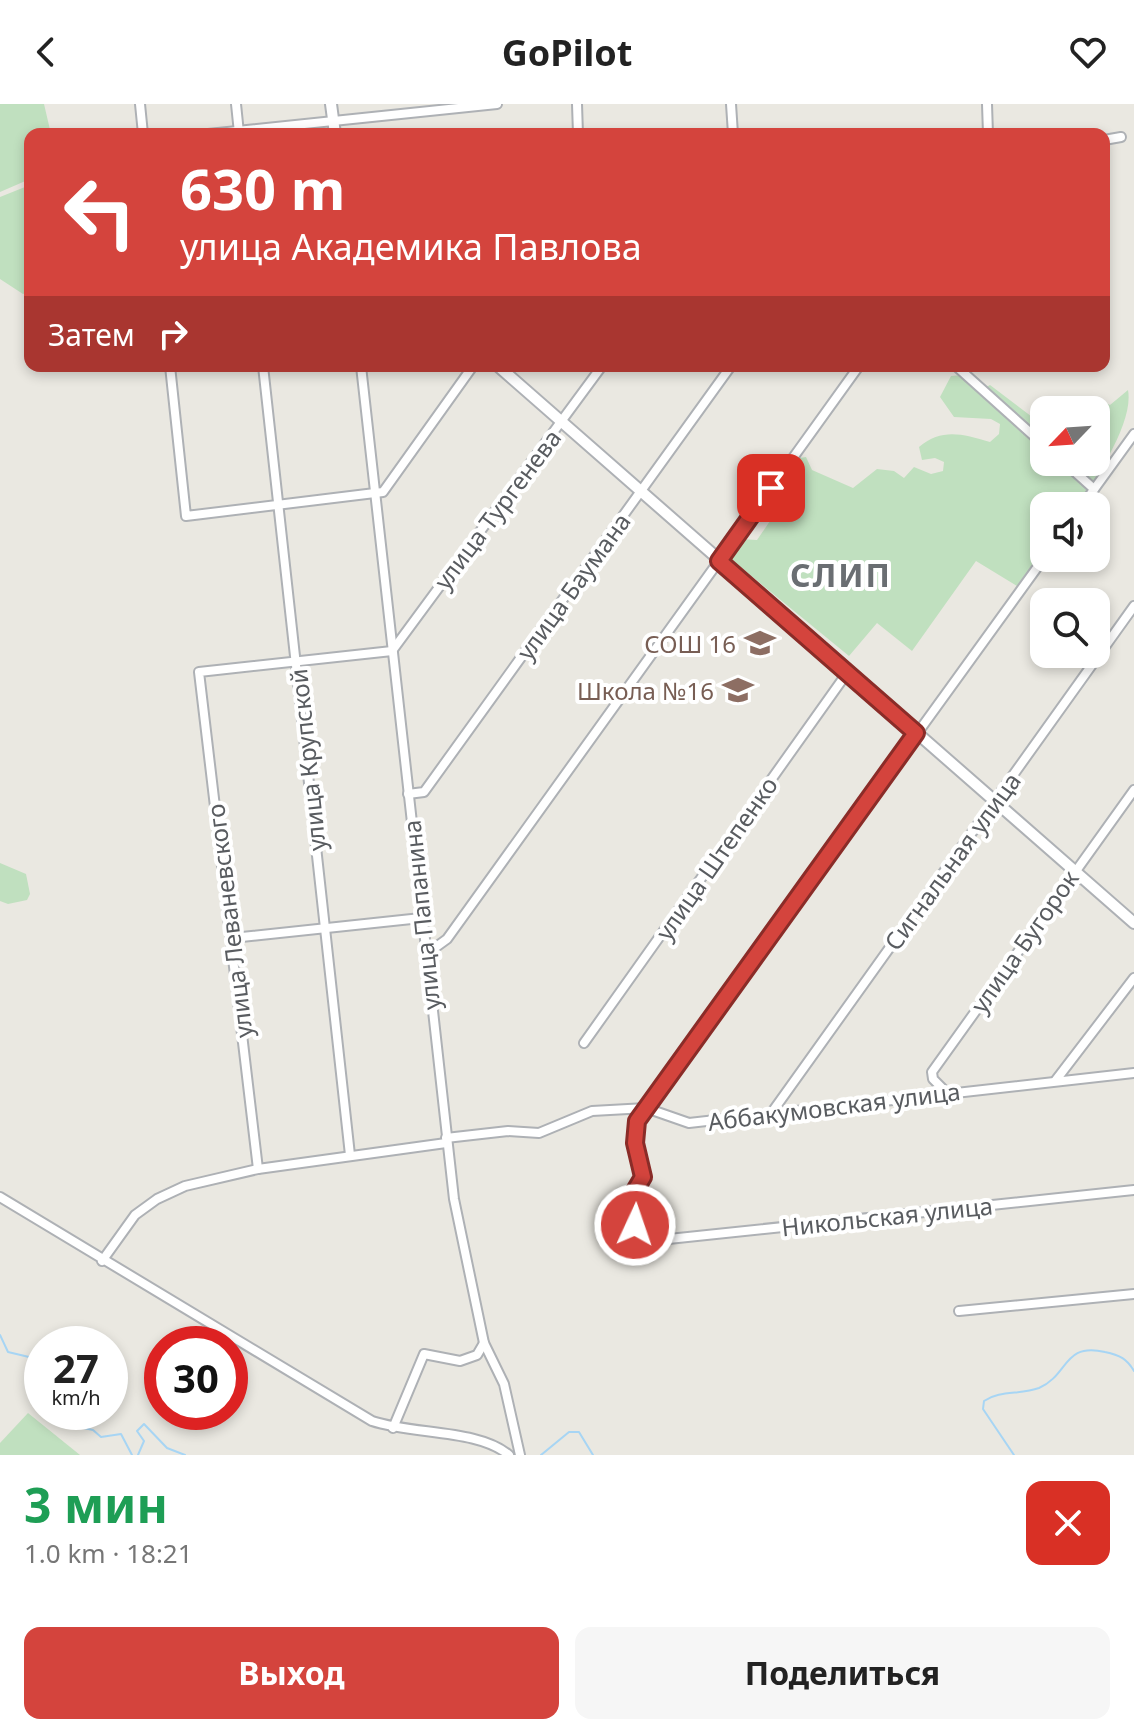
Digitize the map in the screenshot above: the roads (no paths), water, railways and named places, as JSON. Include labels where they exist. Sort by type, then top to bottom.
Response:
[{"type":"street","points":[[140,104],[142,128]]},
{"type":"street","points":[[236,104],[239,128]]},
{"type":"street","points":[[331,104],[334,128]]},
{"type":"street","points":[[277,128],[497,104]]},
{"type":"street","points":[[577,104],[578,128]]},
{"type":"street","points":[[731,104],[733,128]]},
{"type":"street","points":[[987,104],[988,128]]},
{"type":"street","points":[[1110,139],[1121,137]]},
{"type":"street","points":[[171,372],[186,516],[383,492],[469,372]]},
{"type":"street","name":"улица Крупской","points":[[264,372],[350,1155]]},
{"type":"street","name":"улица Папанина","points":[[362,372],[446,1140],[484,1343],[504,1384],[520,1455]]},
{"type":"street","points":[[505,372],[1134,923]]},
{"type":"street","name":"улица Тургенева","points":[[392,651],[598,372]]},
{"type":"street","name":"улица Баумана","points":[[408,794],[424,792],[727,372]]},
{"type":"street","points":[[425,955],[447,939],[855,372]]},
{"type":"street","points":[[963,372],[1030,432]]},
{"type":"street","points":[[1092,492],[1134,434]]},
{"type":"street","points":[[1080,476],[1094,489]]},
{"type":"street","points":[[646,1108],[1034,572]]},
{"type":"street","name":"Сигнальная улица","points":[[770,1115],[1134,606]]},
{"type":"street","points":[[296,662],[392,651]]},
{"type":"street","name":"улица Леваневского","points":[[258,1169],[199,672],[296,662]]},
{"type":"street","name":"улица Штепенко","points":[[584,1043],[847,673]]},
{"type":"street","name":"улица Бугорок","points":[[947,1093],[933,1079],[932,1072],[1134,790]]},
{"type":"street","points":[[232,938],[421,918]]},
{"type":"street","points":[[1056,1080],[1134,978]]},
{"type":"street","name":"Аббакумовская улица","points":[[102,1261],[135,1215],[157,1199],[185,1186],[258,1169],[508,1131],[539,1133],[592,1111],[646,1108],[689,1123],[1134,1073]]},
{"type":"street","name":"Никольская улица","points":[[646,1108],[634,1131],[643,1177],[630,1199],[640,1242],[1134,1190]]},
{"type":"street","points":[[0,1197],[102,1261],[258,1351],[340,1404],[393,1428],[475,1438],[495,1443],[509,1455]]},
{"type":"street","points":[[959,1311],[1134,1294]]},
{"type":"street","points":[[393,1428],[424,1354],[460,1361],[477,1355],[484,1343]]},
{"type":"waterway","points":[[0,1335],[8,1352],[24,1356]]},
{"type":"waterway","points":[[1014,1455],[983,1409],[984,1401],[997,1395],[1039,1388],[1081,1352],[1091,1350],[1115,1355],[1126,1361],[1134,1371]]},
{"type":"waterway","points":[[138,1455],[144,1441],[137,1431],[144,1424],[167,1448],[185,1455]]},
{"type":"waterway","points":[[93,1430],[101,1437],[121,1434],[132,1455]]},
{"type":"waterway","points":[[541,1455],[569,1432],[579,1432],[593,1455]]},
{"type":"place","name":"СОШ 16","points":[[760,643]]},
{"type":"place","name":"Школа №16","points":[[738,690]]},
{"type":"district","name":"СЛИП","points":[[841,574]]}]
